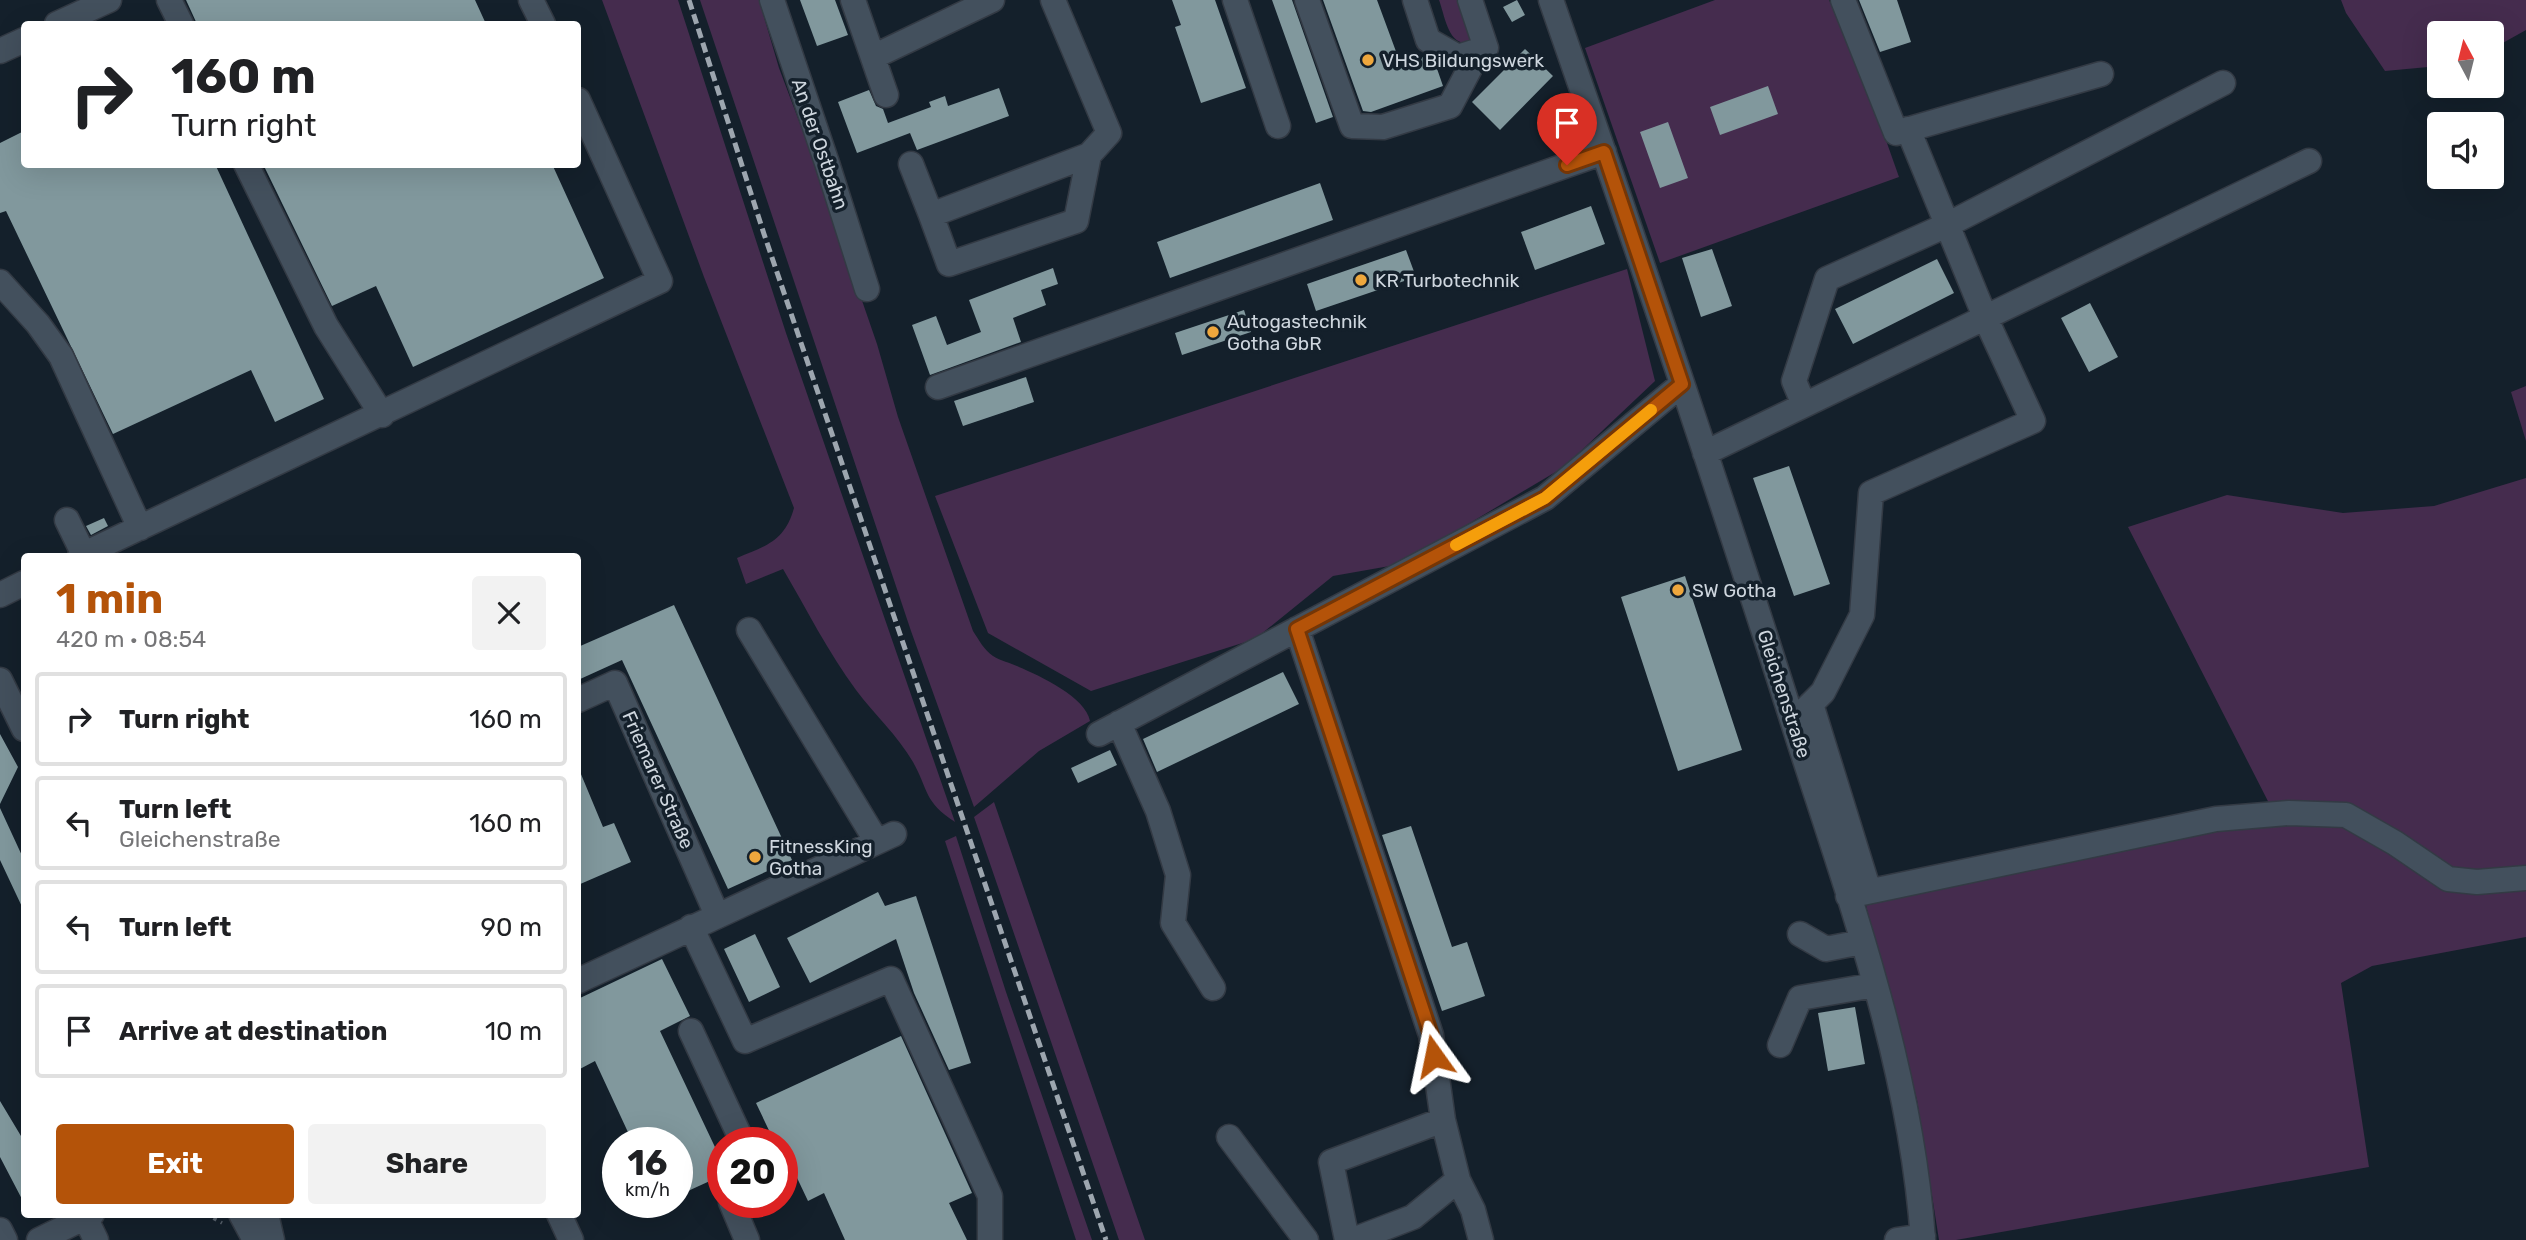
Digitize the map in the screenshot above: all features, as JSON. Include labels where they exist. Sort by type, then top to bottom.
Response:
[{"type":"street","points":[[64,21],[109,0]]},
{"type":"street","points":[[169,0],[180,21]]},
{"type":"street","name":"An der Ostbahn","points":[[772,0],[867,289]]},
{"type":"street","points":[[853,0],[886,94]]},
{"type":"street","points":[[873,57],[992,0]]},
{"type":"street","points":[[931,215],[1089,155],[1109,133],[1053,0]]},
{"type":"street","points":[[1235,0],[1278,126]]},
{"type":"street","points":[[1307,0],[1352,126],[1383,127],[1450,106],[1479,51]]},
{"type":"street","points":[[1415,0],[1428,40],[1458,57],[1486,48],[1470,0]]},
{"type":"street","name":"Gleichenstraße","points":[[1551,0],[1682,384],[1793,722],[1858,893],[1863,942],[1914,1148],[1923,1238]]},
{"type":"street","points":[[1843,0],[1896,133],[2101,74]]},
{"type":"street","points":[[0,51],[21,41]]},
{"type":"street","points":[[1804,405],[1794,380],[1827,279],[1947,225],[2223,83]]},
{"type":"street","points":[[88,553],[660,281],[581,107]]},
{"type":"street","points":[[1793,722],[1823,692],[1862,615],[1871,493],[2033,421],[1985,317],[1908,129]]},
{"type":"street","points":[[938,387],[1604,152]]},
{"type":"street","points":[[911,163],[950,264],[1076,221],[1089,155]]},
{"type":"street","points":[[1705,453],[2309,160]]},
{"type":"street","points":[[248,168],[326,327],[382,415]]},
{"type":"street","points":[[0,282],[38,324],[61,356],[140,528]]},
{"type":"street","points":[[1213,988],[1173,923],[1178,875],[1158,811],[1109,728],[1545,498],[1682,384]]},
{"type":"street","points":[[67,520],[81,553]]},
{"type":"street","points":[[0,595],[21,584]]},
{"type":"street","points":[[1297,629],[1431,1035],[1443,1120],[1458,1180],[1473,1210],[1481,1240]]},
{"type":"street","points":[[581,980],[886,838],[749,630]]},
{"type":"street","points":[[0,680],[21,723]]},
{"type":"street","name":"Friemarer Straße","points":[[581,699],[615,683],[717,915]]},
{"type":"street","points":[[1811,704],[1858,893],[2216,818],[2289,813],[2346,816],[2395,843],[2448,878],[2477,882],[2526,878]]},
{"type":"street","points":[[691,927],[745,1041],[891,979],[990,1196],[990,1240]]},
{"type":"street","points":[[1800,934],[1826,949],[1863,942]]},
{"type":"street","points":[[1780,1045],[1800,998],[1875,985]]},
{"type":"street","points":[[691,1031],[736,1127]]},
{"type":"street","points":[[1347,1240],[1331,1162],[1443,1120]]},
{"type":"street","points":[[1229,1137],[1306,1240]]},
{"type":"street","points":[[1353,1240],[1413,1217],[1458,1180]]},
{"type":"street","points":[[39,1240],[84,1218]]},
{"type":"street","points":[[89,1218],[96,1240]]},
{"type":"street","points":[[267,1218],[272,1240]]},
{"type":"street","points":[[561,1218],[571,1240]]},
{"type":"street","points":[[738,1218],[747,1240]]},
{"type":"street","points":[[235,1221],[255,1240]]},
{"type":"street","points":[[0,1230],[5,1240]]},
{"type":"street","points":[[1896,1240],[1923,1238]]},
{"type":"shaded area","points":[[602,0],[678,0],[786,333],[955,822],[932,802],[907,752],[846,676],[783,569],[746,584],[737,558],[765,546],[780,535],[794,508],[704,277]]},
{"type":"shaded area","points":[[700,0],[759,0],[779,68],[877,344],[898,417],[973,631],[993,656],[1061,688],[1087,712],[1090,721],[1039,751],[974,807],[911,631]]},
{"type":"shaded area","points":[[1439,0],[1461,0],[1471,41],[1458,41],[1453,36]]},
{"type":"shaded area","points":[[1715,0],[1829,0],[1865,81],[1899,177],[1660,263],[1585,48]]},
{"type":"shaded area","points":[[2341,0],[2526,0],[2526,30],[2504,42],[2504,21],[2427,21],[2427,67],[2385,71],[2346,13]]},
{"type":"shaded area","points":[[1627,269],[1655,381],[1564,467],[1401,564],[1333,576],[1255,639],[1091,691],[988,633],[935,496]]},
{"type":"shaded area","points":[[2526,386],[2526,441],[2511,392]]},
{"type":"shaded area","points":[[2526,478],[2526,937],[2372,966],[2341,983],[2369,1167],[1956,1240],[1939,1240],[1917,1100],[1863,894],[2274,813],[2128,527],[2227,495],[2343,513],[2434,506]]},
{"type":"shaded area","points":[[994,802],[1145,1240],[1119,1240],[974,817]]},
{"type":"shaded area","points":[[956,836],[1006,992],[1092,1240],[1076,1240],[945,841]]},
{"type":"building","points":[[186,0],[475,0],[485,21],[196,21]]},
{"type":"building","points":[[800,0],[835,0],[848,35],[817,46]]},
{"type":"building","points":[[1172,0],[1215,0],[1246,88],[1201,103],[1175,27],[1181,25]]},
{"type":"building","points":[[1272,0],[1292,0],[1333,117],[1316,123]]},
{"type":"building","name":"VHS Bildungswerk","points":[[1323,0],[1377,0],[1401,65],[1426,56],[1434,60],[1443,86],[1371,112],[1363,111]]},
{"type":"building","points":[[1517,0],[1525,15],[1512,22],[1503,7]]},
{"type":"building","points":[[1859,0],[1897,0],[1911,42],[1880,52]]},
{"type":"building","points":[[1525,49],[1553,76],[1500,130],[1472,102]]},
{"type":"building","points":[[1768,86],[1778,114],[1720,135],[1710,107]]},
{"type":"building","points":[[999,88],[1009,116],[917,150],[910,133],[857,153],[838,102],[869,90],[876,106],[883,109],[888,123],[931,107],[929,102],[945,96],[948,106]]},
{"type":"building","points":[[1668,122],[1688,178],[1660,188],[1640,132]]},
{"type":"building","points":[[21,132],[21,168],[217,168],[324,399],[275,422],[251,370],[113,434],[6,211],[0,213],[0,143]]},
{"type":"building","points":[[265,168],[554,168],[604,278],[413,367],[376,286],[332,306]]},
{"type":"building","points":[[1320,183],[1333,220],[1170,278],[1157,242]]},
{"type":"building","points":[[1591,206],[1605,244],[1535,270],[1521,232]]},
{"type":"building","points":[[1712,249],[1732,306],[1701,317],[1682,258]]},
{"type":"building","name":"KR Turbotechnik","points":[[1406,250],[1416,277],[1316,311],[1307,284]]},
{"type":"building","points":[[1937,259],[1954,293],[1853,344],[1835,309]]},
{"type":"building","points":[[1053,268],[1058,284],[1041,290],[1046,305],[1013,318],[1021,342],[930,375],[912,325],[936,316],[947,345],[981,332],[969,300]]},
{"type":"building","points":[[2090,303],[2118,357],[2089,372],[2061,318]]},
{"type":"building","name":"Autogastechnik Gotha GbR","points":[[1244,310],[1251,332],[1182,355],[1175,333]]},
{"type":"building","points":[[1026,377],[1034,402],[963,426],[954,401]]},
{"type":"building","points":[[1789,466],[1830,584],[1794,596],[1753,478]]},
{"type":"building","points":[[104,518],[108,526],[91,535],[86,526]]},
{"type":"building","points":[[1685,576],[1742,750],[1678,771],[1621,597]]},
{"type":"building","points":[[674,605],[792,860],[728,889],[622,660],[581,679],[581,646]]},
{"type":"building","points":[[1283,672],[1299,704],[1157,772],[1143,739]]},
{"type":"building","points":[[0,734],[18,767],[0,804]]},
{"type":"building","points":[[1110,750],[1117,765],[1078,783],[1071,768]]},
{"type":"building","points":[[581,774],[603,827],[614,823],[631,862],[581,884]]},
{"type":"building","points":[[0,808],[21,854],[21,905],[0,860]]},
{"type":"building","points":[[1411,826],[1452,947],[1467,942],[1485,996],[1442,1011],[1382,835]]},
{"type":"building","points":[[878,892],[885,906],[916,896],[971,1063],[949,1070],[914,993],[896,939],[810,983],[787,938]]},
{"type":"building","points":[[755,934],[780,987],[749,1002],[724,949]]},
{"type":"building","points":[[662,959],[690,1016],[660,1031],[707,1130],[707,1182],[693,1189],[693,1127],[626,1127],[595,1061],[581,1068],[581,998]]},
{"type":"building","points":[[1855,1007],[1865,1064],[1828,1071],[1818,1013]]},
{"type":"building","points":[[901,1036],[972,1193],[949,1203],[967,1240],[845,1240],[824,1193],[808,1201],[798,1180],[798,1127],[767,1127],[756,1103]]},
{"type":"building","points":[[0,1101],[21,1136],[21,1197],[0,1157]]},
{"type":"railway","points":[[689,0],[764,234],[1106,1240]]},
{"type":"slow traffic","points":[[1456,545],[1545,498],[1651,410]]},
{"type":"place","name":"VHS Bildungswerk","points":[[1368,60]]},
{"type":"place","name":"KR Turbotechnik","points":[[1361,280]]},
{"type":"place","name":"Autogastechnik Gotha GbR","points":[[1213,332]]},
{"type":"place","name":"SW Gotha","points":[[1678,590]]},
{"type":"place","name":"FitnessKing Gotha","points":[[755,857]]},
{"type":"route","points":[[1434,1056],[1431,1035],[1297,629],[1545,498],[1682,384],[1604,152],[1567,165]]}]
